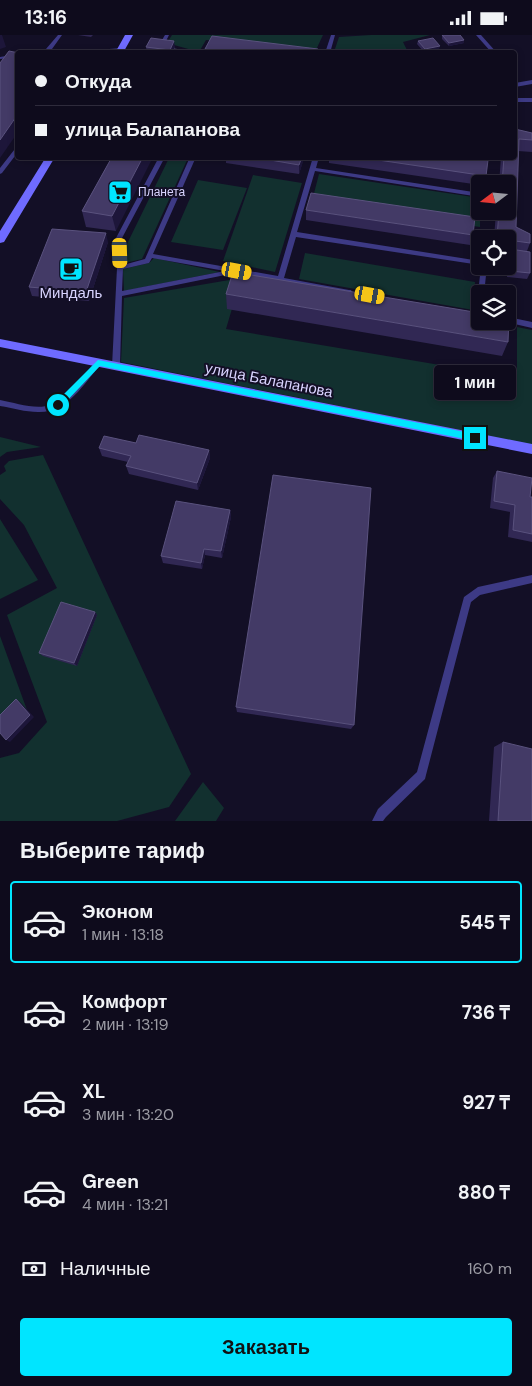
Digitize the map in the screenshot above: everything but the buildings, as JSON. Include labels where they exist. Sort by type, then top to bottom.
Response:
[{"type":"street","points":[[121,50],[130,35]]},
{"type":"street","points":[[0,239],[4,225],[49,160]]},
{"type":"street","name":"улица Балапанова","points":[[0,343],[532,449]]},
{"type":"lane","points":[[48,50],[60,35]]},
{"type":"lane","points":[[328,50],[333,35]]},
{"type":"lane","points":[[478,35],[492,50]]},
{"type":"lane","points":[[0,58],[15,56]]},
{"type":"lane","points":[[517,85],[532,82]]},
{"type":"lane","points":[[517,100],[532,100]]},
{"type":"lane","points":[[0,172],[15,151]]},
{"type":"lane","points":[[116,366],[120,267],[119,238],[160,160]]},
{"type":"lane","points":[[120,267],[147,261],[192,160]]},
{"type":"lane","points":[[280,279],[315,160]]},
{"type":"lane","points":[[312,169],[471,194]]},
{"type":"lane","points":[[293,234],[471,262]]},
{"type":"lane","points":[[149,255],[355,293]]},
{"type":"lane","points":[[119,294],[237,271]]},
{"type":"lane","points":[[516,322],[532,325]]},
{"type":"lane","points":[[0,403],[42,409],[51,408],[63,401],[98,363]]},
{"type":"lane","points":[[377,821],[382,813],[421,775],[467,600],[478,591],[532,579]]},
{"type":"green space","points":[[172,35],[323,35],[316,50],[297,50],[206,40],[200,50],[192,50],[167,43]]},
{"type":"green space","points":[[430,35],[403,42],[407,50],[335,50],[339,37]]},
{"type":"green space","points":[[168,160],[187,160],[142,259],[125,263],[126,246]]},
{"type":"green space","points":[[319,174],[471,197],[471,220],[480,220],[480,227],[312,201]]},
{"type":"green space","points":[[253,175],[302,183],[275,272],[223,261]]},
{"type":"green space","points":[[198,180],[247,188],[223,250],[171,242]]},
{"type":"green space","points":[[305,253],[475,282],[475,285],[471,285],[471,310],[299,279]]},
{"type":"green space","points":[[154,258],[220,272],[124,291],[123,269],[149,263]]},
{"type":"green space","points":[[241,278],[226,329],[517,378],[517,327],[532,330],[532,445],[121,362],[124,298]]},
{"type":"green space","points":[[0,437],[41,447],[7,452],[0,457]]},
{"type":"green space","points":[[43,455],[191,774],[169,807],[117,821],[0,821],[0,758],[19,753],[47,722],[7,615],[57,588],[24,525],[0,499],[0,475],[6,471],[4,466],[9,461]]},
{"type":"green space","points":[[0,519],[38,580],[0,599]]},
{"type":"green space","points":[[0,636],[27,710],[20,702],[0,721]]},
{"type":"green space","points":[[203,782],[224,808],[216,821],[175,821]]},
{"type":"place","name":"Планета","points":[[120,192]]},
{"type":"place","name":"Миндаль","points":[[71,269]]},
{"type":"route","points":[[58,405],[98,363],[475,438]]}]
